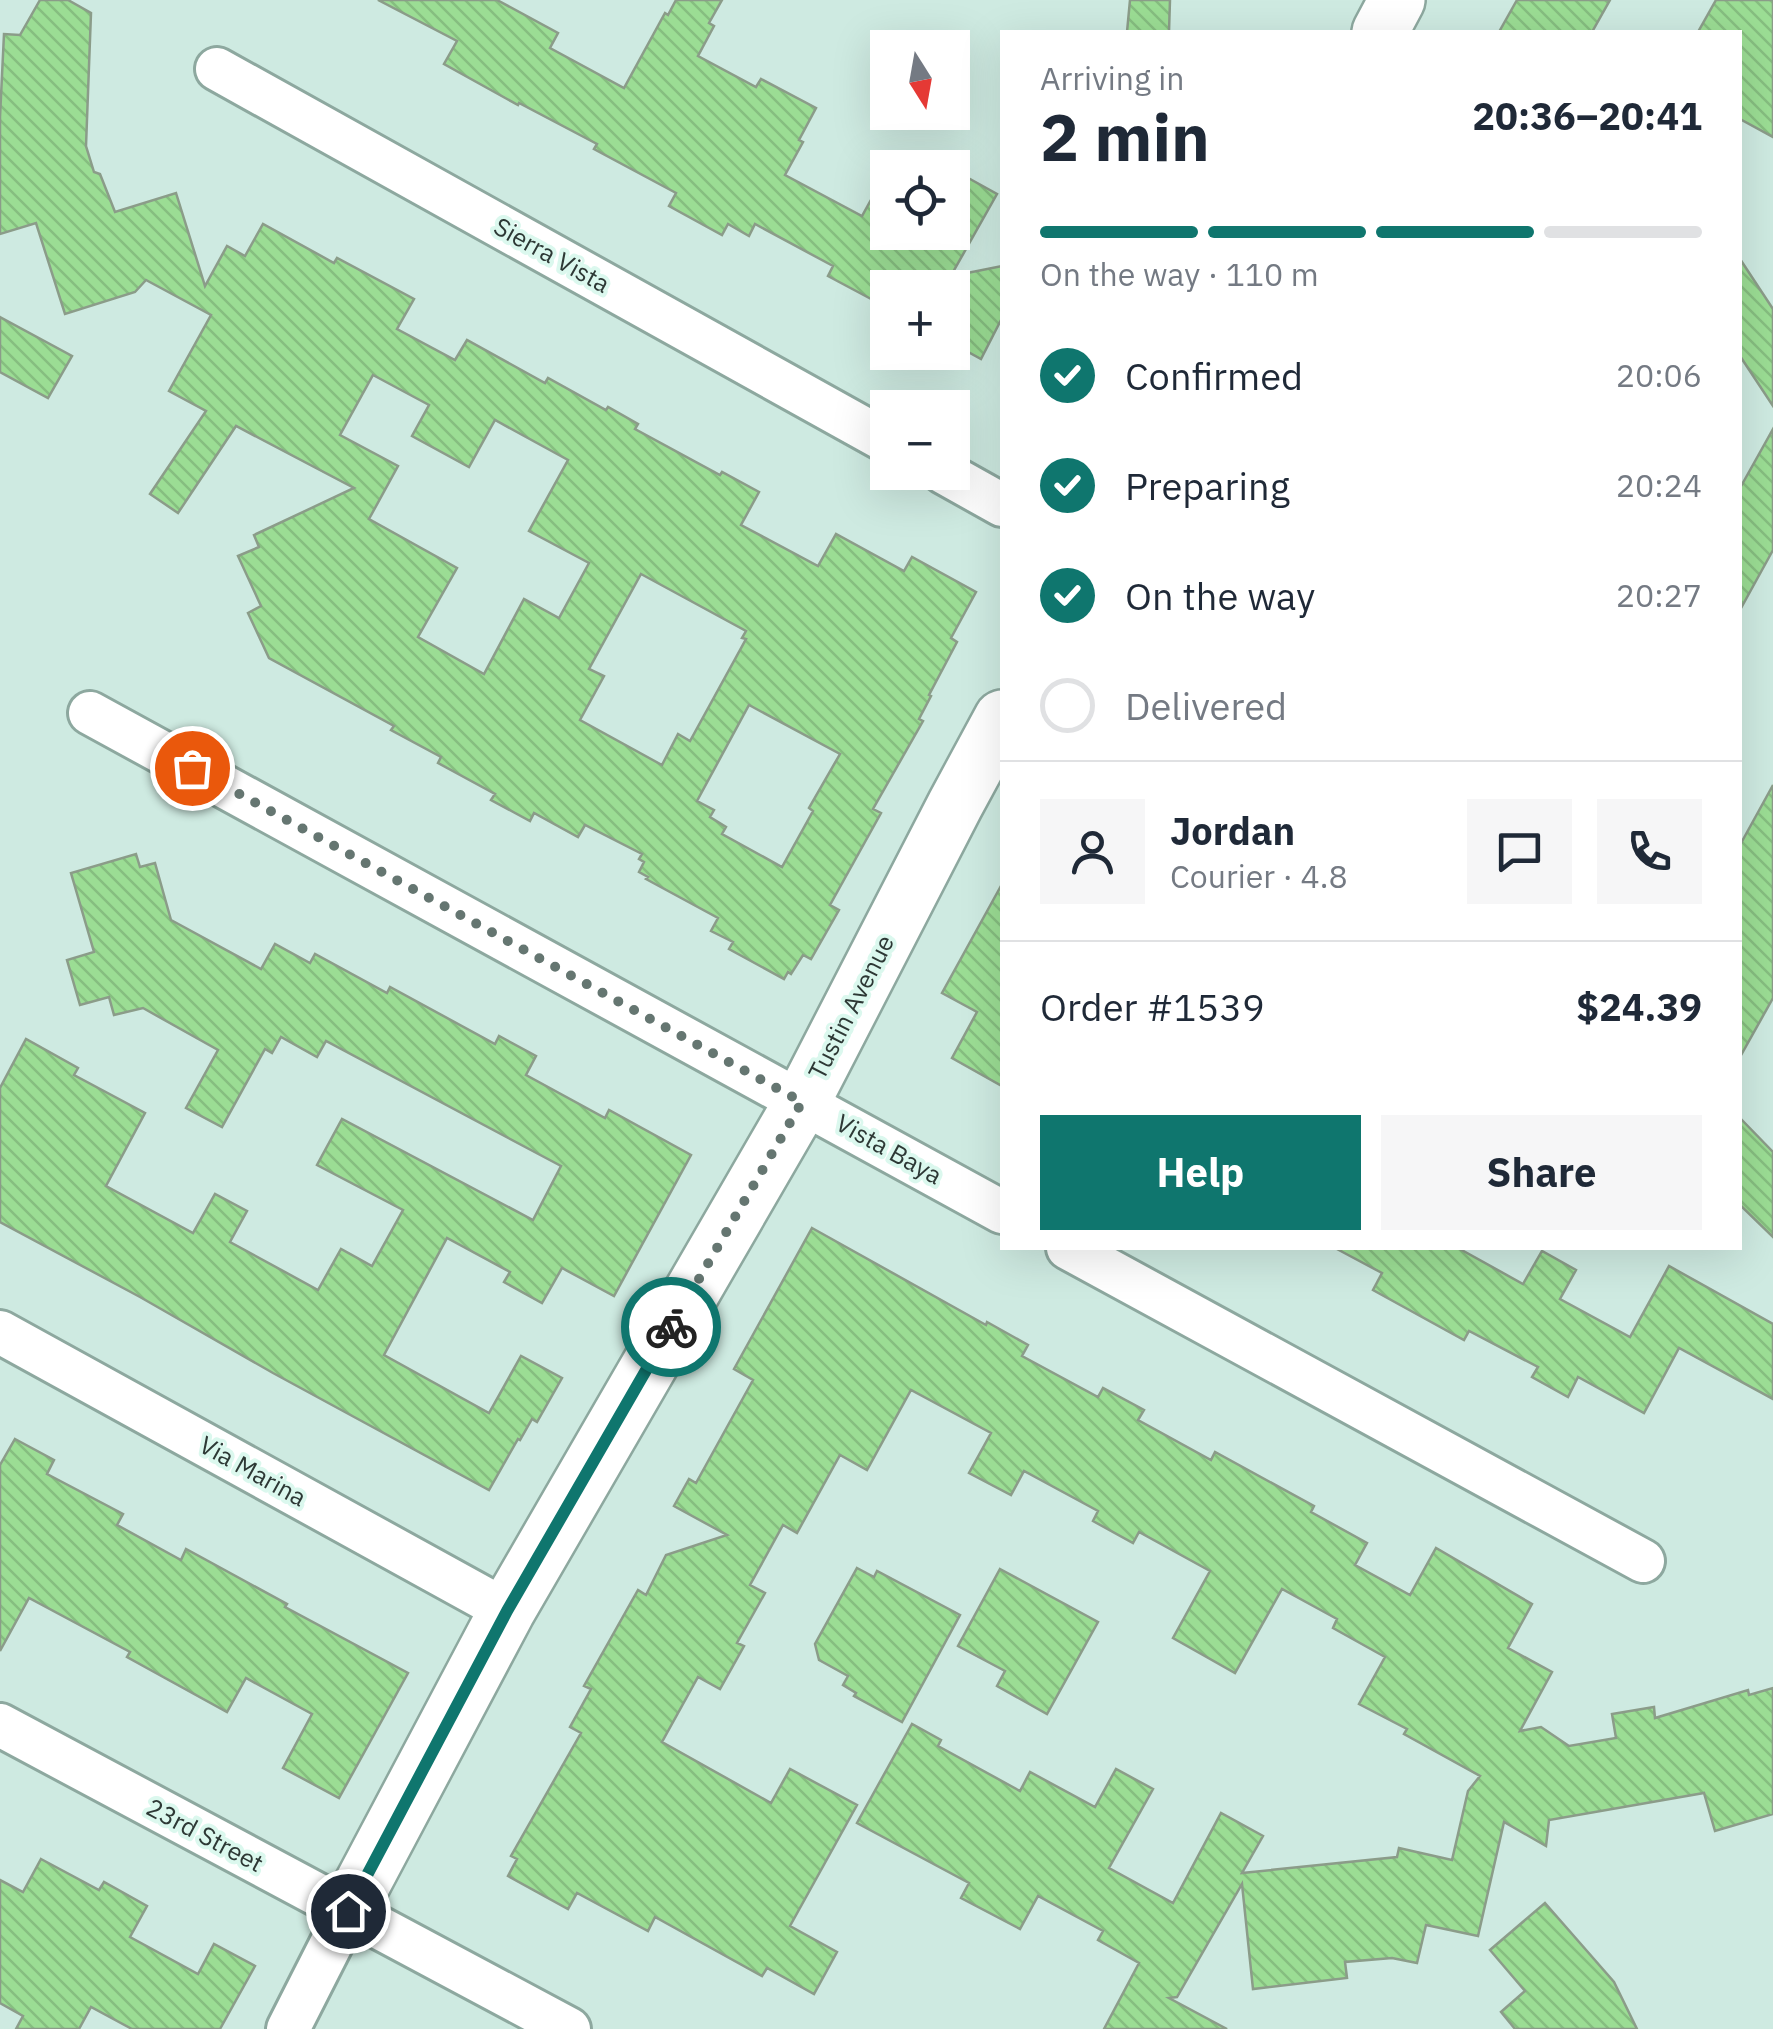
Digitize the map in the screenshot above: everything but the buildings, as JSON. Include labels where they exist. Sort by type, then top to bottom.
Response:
[{"type":"street","points":[[1381,30],[1397,0]]},
{"type":"street","name":"Sierra Vista","points":[[217,69],[870,432]]},
{"type":"street","points":[[970,488],[1000,505]]},
{"type":"street","name":"Vista Baya","points":[[90,713],[1000,1211]]},
{"type":"street","name":"Tustin Avenue","points":[[288,2029],[507,1611],[802,1102],[1000,722]]},
{"type":"street","points":[[1072,1250],[1643,1561]]},
{"type":"street","name":"Via Marina","points":[[0,1332],[507,1611]]},
{"type":"street","name":"23rd Street","points":[[0,1725],[569,2029]]},
{"type":"way so far","points":[[192,768],[802,1102],[671,1327]]},
{"type":"route","points":[[348,1911],[507,1611],[671,1327]]}]
